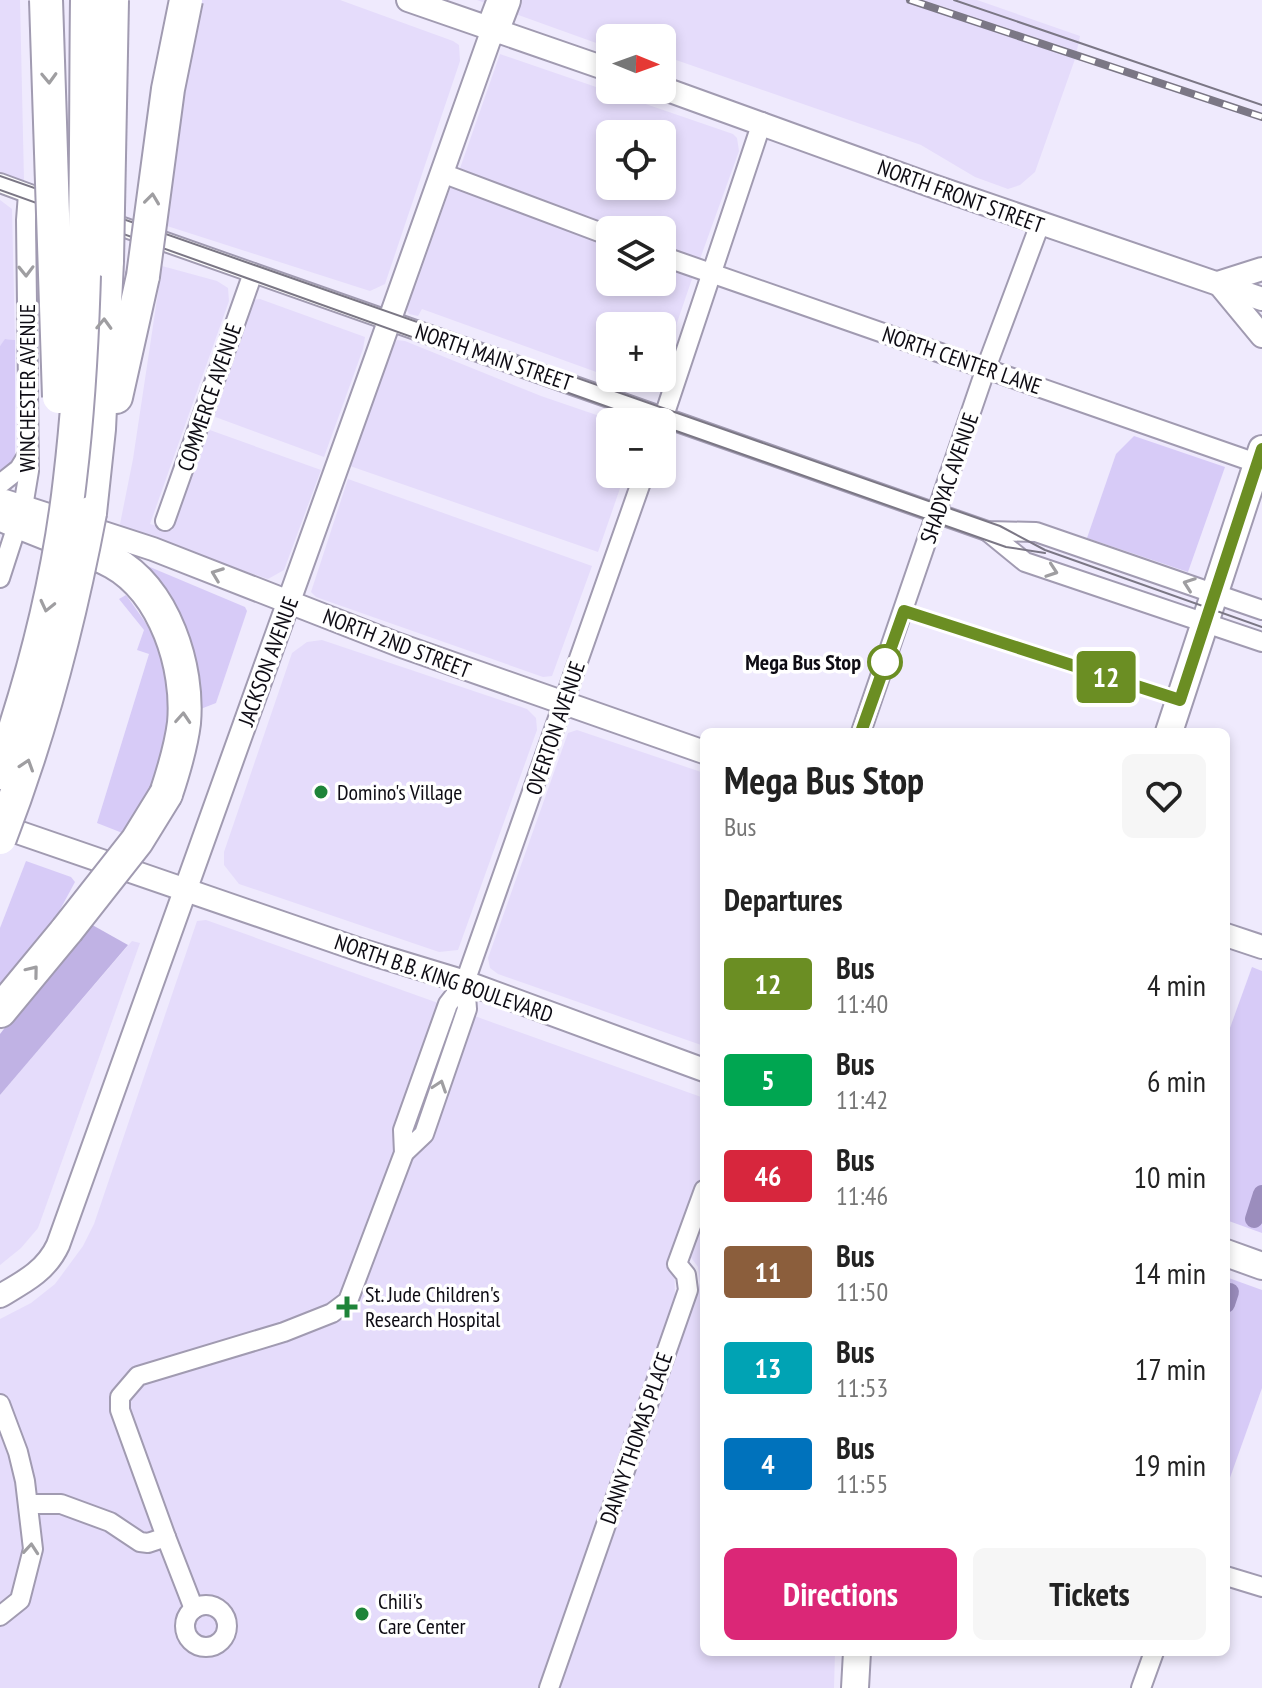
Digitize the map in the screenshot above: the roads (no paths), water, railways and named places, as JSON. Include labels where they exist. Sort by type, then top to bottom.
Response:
[{"type":"highway","points":[[46,0],[62,530]]},
{"type":"highway","points":[[0,773],[40,638],[70,481],[81,342],[87,0]]},
{"type":"highway","points":[[90,513],[99,429],[107,261],[112,0]]},
{"type":"highway","points":[[0,838],[51,690],[72,605],[143,276],[168,89],[186,0]]},
{"type":"highway","points":[[0,1011],[137,841],[166,794],[181,743],[184,699],[176,653],[148,594],[115,563],[10,511]]},
{"type":"main road","points":[[1170,728],[1260,459]]},
{"type":"main road","points":[[1230,1254],[1262,1266]]},
{"type":"main road","points":[[855,1688],[857,1656]]},
{"type":"street","points":[[408,0],[499,14],[596,63]]},
{"type":"street","name":"JACKSON AVENUE","points":[[0,1296],[46,1265],[58,1245],[499,14]]},
{"type":"street","name":"NORTH FRONT STREET","points":[[676,93],[1040,224],[1262,299]]},
{"type":"street","points":[[667,408],[762,122]]},
{"type":"street","points":[[442,173],[596,231]]},
{"type":"street","name":"NORTH MAIN STREET","points":[[0,183],[630,408]]},
{"type":"street","name":"WINCHESTER AVENUE","points":[[0,578],[10,511],[29,471],[28,194]]},
{"type":"street","name":"SHADYAC AVENUE","points":[[862,728],[986,368],[1040,224]]},
{"type":"street","name":"NORTH CENTER LANE","points":[[676,261],[1260,459]]},
{"type":"street","points":[[1262,269],[1218,283],[1262,336]]},
{"type":"street","name":"COMMERCE AVENUE","points":[[165,521],[253,273]]},
{"type":"street","name":"NORTH MAIN STREET","points":[[676,424],[987,531],[1036,532],[1262,610]]},
{"type":"street","points":[[0,484],[19,469],[27,456]]},
{"type":"street","name":"OVERTON AVENUE","points":[[166,1537],[120,1410],[120,1397],[138,1376],[296,1327],[332,1313],[348,1301],[404,1153],[424,1134],[467,1009],[465,982],[639,488]]},
{"type":"street","name":"NORTH 2ND STREET","points":[[10,511],[153,549],[399,645],[700,751]]},
{"type":"street","name":"NORTH MAIN STREET","points":[[987,531],[1025,562],[1262,642]]},
{"type":"street","name":"NORTH B.B. KING BOULEVARD","points":[[0,826],[183,891],[465,982],[700,1069]]},
{"type":"street","points":[[1230,936],[1262,947]]},
{"type":"street","name":"DANNY THOMAS PLACE","points":[[549,1688],[688,1290],[686,1275],[677,1264],[700,1201]]},
{"type":"street","points":[[0,1404],[18,1452],[33,1549],[20,1600],[0,1616]]},
{"type":"street","points":[[28,1504],[61,1504],[110,1522],[140,1542],[148,1543],[166,1537],[194,1609]]},
{"type":"street","points":[[1230,1577],[1262,1587]]},
{"type":"street","points":[[1141,1688],[1153,1656]]},
{"type":"waterway","points":[[1254,1219],[1262,1194]]},
{"type":"tram line","points":[[954,0],[1262,105]]},
{"type":"tram line","points":[[0,176],[1000,526],[1045,550],[1262,627]]},
{"type":"tram line","points":[[0,190],[611,408]]},
{"type":"tram line","points":[[676,431],[1006,547],[1045,553]]},
{"type":"railway","points":[[910,0],[1262,117]]},
{"type":"place","name":"Mega Bus Stop","points":[[885,662]]},
{"type":"place","name":"Domino's Village","points":[[321,792]]},
{"type":"place","name":"St. Jude Children's Research Hospital","points":[[347,1307]]},
{"type":"place","name":"Chili's Care Center","points":[[362,1614]]}]
